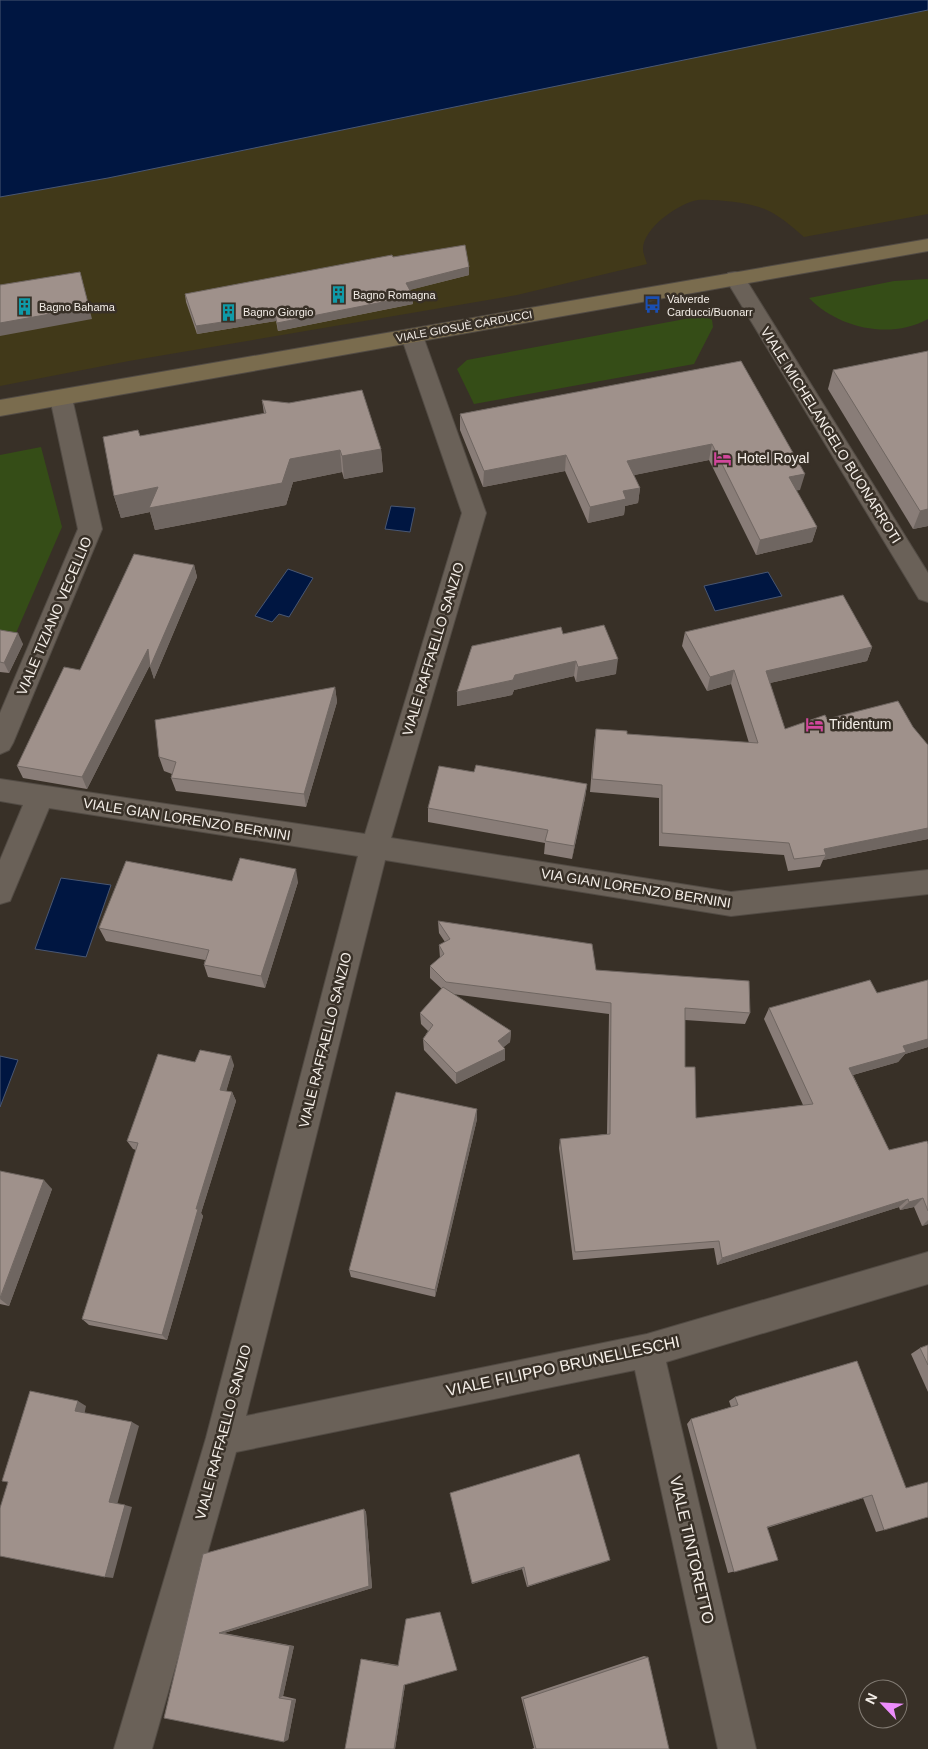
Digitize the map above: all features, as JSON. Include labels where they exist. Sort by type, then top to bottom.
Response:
[{"type":"street","name":"VIALE GIOSUÈ CARDUCCI","points":[[0,408],[928,245]]},
{"type":"street","name":"VIALE MICHELANGELO BUONARROTI","points":[[735,278],[928,593]]},
{"type":"street","name":"VIALE RAFFAELLO SANZIO","points":[[133,1749],[222,1438],[374,848],[474,513],[412,336]]},
{"type":"street","name":"VIALE TIZIANO VECELLIO","points":[[0,743],[90,529],[61,398]]},
{"type":"street","name":"VIALE GIAN LORENZO BERNINI","points":[[0,790],[374,848]]},
{"type":"street","points":[[0,892],[40,796]]},
{"type":"street","name":"VIA GIAN LORENZO BERNINI","points":[[374,848],[731,904],[928,882]]},
{"type":"street","name":"VIALE FILIPPO BRUNELLESCHI","points":[[222,1438],[647,1351],[928,1268]]},
{"type":"street","name":"VIALE TINTORETTO","points":[[647,1351],[737,1749]]},
{"type":"green space","points":[[928,279],[928,319],[897,329],[865,328],[849,323],[834,317],[809,298],[894,281]]},
{"type":"green space","points":[[706,315],[712,320],[713,327],[694,364],[474,404],[457,369],[467,360]]},
{"type":"green space","points":[[41,447],[62,527],[16,633],[0,631],[0,455]]},
{"type":"sand","points":[[928,10],[928,214],[804,237],[777,216],[759,207],[728,201],[698,200],[672,211],[655,225],[645,241],[643,249],[647,264],[517,295],[129,361],[0,386],[0,197],[108,178]]},
{"type":"water","points":[[0,0],[928,0],[928,10],[108,178],[0,197]]},
{"type":"water","points":[[391,506],[415,508],[410,532],[385,529]]},
{"type":"water","points":[[288,569],[313,578],[289,617],[279,614],[272,622],[255,616]]},
{"type":"water","points":[[768,572],[782,596],[715,611],[704,586]]},
{"type":"water","points":[[61,878],[111,885],[86,957],[35,949]]},
{"type":"water","points":[[0,1056],[18,1060],[0,1107]]},
{"type":"building","points":[[465,245],[469,267],[406,283],[413,296],[277,323],[275,314],[196,326],[185,294],[392,255],[393,257]]},
{"type":"building","points":[[80,272],[89,307],[0,323],[0,285]]},
{"type":"building","points":[[928,351],[928,509],[920,511],[833,370]]},
{"type":"building","points":[[741,361],[805,474],[789,477],[817,527],[760,540],[712,444],[627,461],[640,488],[623,491],[626,499],[590,507],[566,455],[484,471],[460,414]]},
{"type":"building","points":[[362,390],[381,449],[342,456],[340,450],[290,459],[282,483],[149,508],[158,487],[114,496],[103,437],[138,430],[140,436],[266,413],[262,400],[289,403]]},
{"type":"building","points":[[134,554],[194,565],[150,667],[148,649],[82,777],[17,766],[64,667],[80,670]]},
{"type":"building","points":[[843,595],[872,647],[766,671],[785,729],[825,715],[827,719],[898,701],[913,727],[928,745],[928,828],[824,849],[826,855],[794,859],[789,843],[662,833],[662,785],[592,779],[596,729],[627,731],[627,734],[758,743],[734,670],[710,677],[685,632]]},
{"type":"building","points":[[604,625],[618,659],[578,667],[576,661],[515,675],[513,680],[457,692],[472,646],[561,627],[563,634]]},
{"type":"building","points":[[0,630],[18,633],[4,663],[0,662]]},
{"type":"building","points":[[335,687],[304,794],[171,778],[176,762],[159,757],[155,720]]},
{"type":"building","points":[[476,765],[587,784],[574,846],[545,841],[548,830],[428,808],[439,766],[474,772]]},
{"type":"building","points":[[240,858],[296,869],[261,976],[204,965],[209,950],[99,928],[126,861],[232,881]]},
{"type":"building","points":[[438,921],[592,944],[596,970],[749,981],[750,1013],[685,1008],[685,1067],[695,1067],[696,1118],[813,1104],[769,1008],[870,980],[877,993],[928,980],[928,1039],[903,1046],[906,1052],[849,1068],[889,1150],[927,1141],[928,1211],[923,1198],[909,1202],[908,1199],[722,1258],[719,1241],[575,1252],[560,1139],[610,1134],[611,1003],[446,982],[430,966],[444,954],[439,945],[450,939]]},
{"type":"building","points":[[443,987],[511,1031],[498,1041],[505,1049],[456,1073],[423,1039],[433,1025],[420,1013]]},
{"type":"building","points":[[200,1050],[231,1056],[220,1090],[232,1092],[196,1209],[198,1209],[162,1335],[82,1319],[138,1143],[127,1141],[158,1054],[195,1062]]},
{"type":"building","points":[[396,1092],[477,1109],[435,1290],[349,1270]]},
{"type":"building","points":[[0,1171],[44,1180],[0,1298]]},
{"type":"building","points":[[928,1345],[928,1365],[920,1348]]},
{"type":"building","points":[[857,1361],[906,1488],[928,1482],[928,1517],[884,1530],[872,1495],[767,1527],[778,1560],[734,1572],[691,1419],[738,1405],[735,1397]]},
{"type":"building","points":[[30,1391],[78,1401],[75,1411],[132,1422],[109,1502],[125,1505],[105,1577],[0,1556],[0,1508],[8,1482],[2,1481]]},
{"type":"building","points":[[579,1454],[610,1560],[528,1586],[524,1567],[472,1583],[450,1493]]},
{"type":"building","points":[[364,1509],[369,1586],[219,1633],[290,1646],[279,1698],[292,1700],[284,1742],[164,1718],[203,1554]]},
{"type":"building","points":[[440,1612],[457,1670],[404,1685],[394,1749],[345,1749],[361,1659],[398,1666],[406,1619]]},
{"type":"building","points":[[648,1657],[669,1749],[536,1749],[523,1699]]},
{"type":"place","name":"Bagno Romagna","points":[[339,295]]},
{"type":"place","name":"Valverde Carducci/Buonarr","points":[[653,305]]},
{"type":"place","name":"Bagno Bahama","points":[[25,307]]},
{"type":"place","name":"Bagno Giorgio","points":[[229,312]]},
{"type":"place","name":"Hotel Royal","points":[[723,458]]},
{"type":"place","name":"Tridentum","points":[[815,724]]}]
